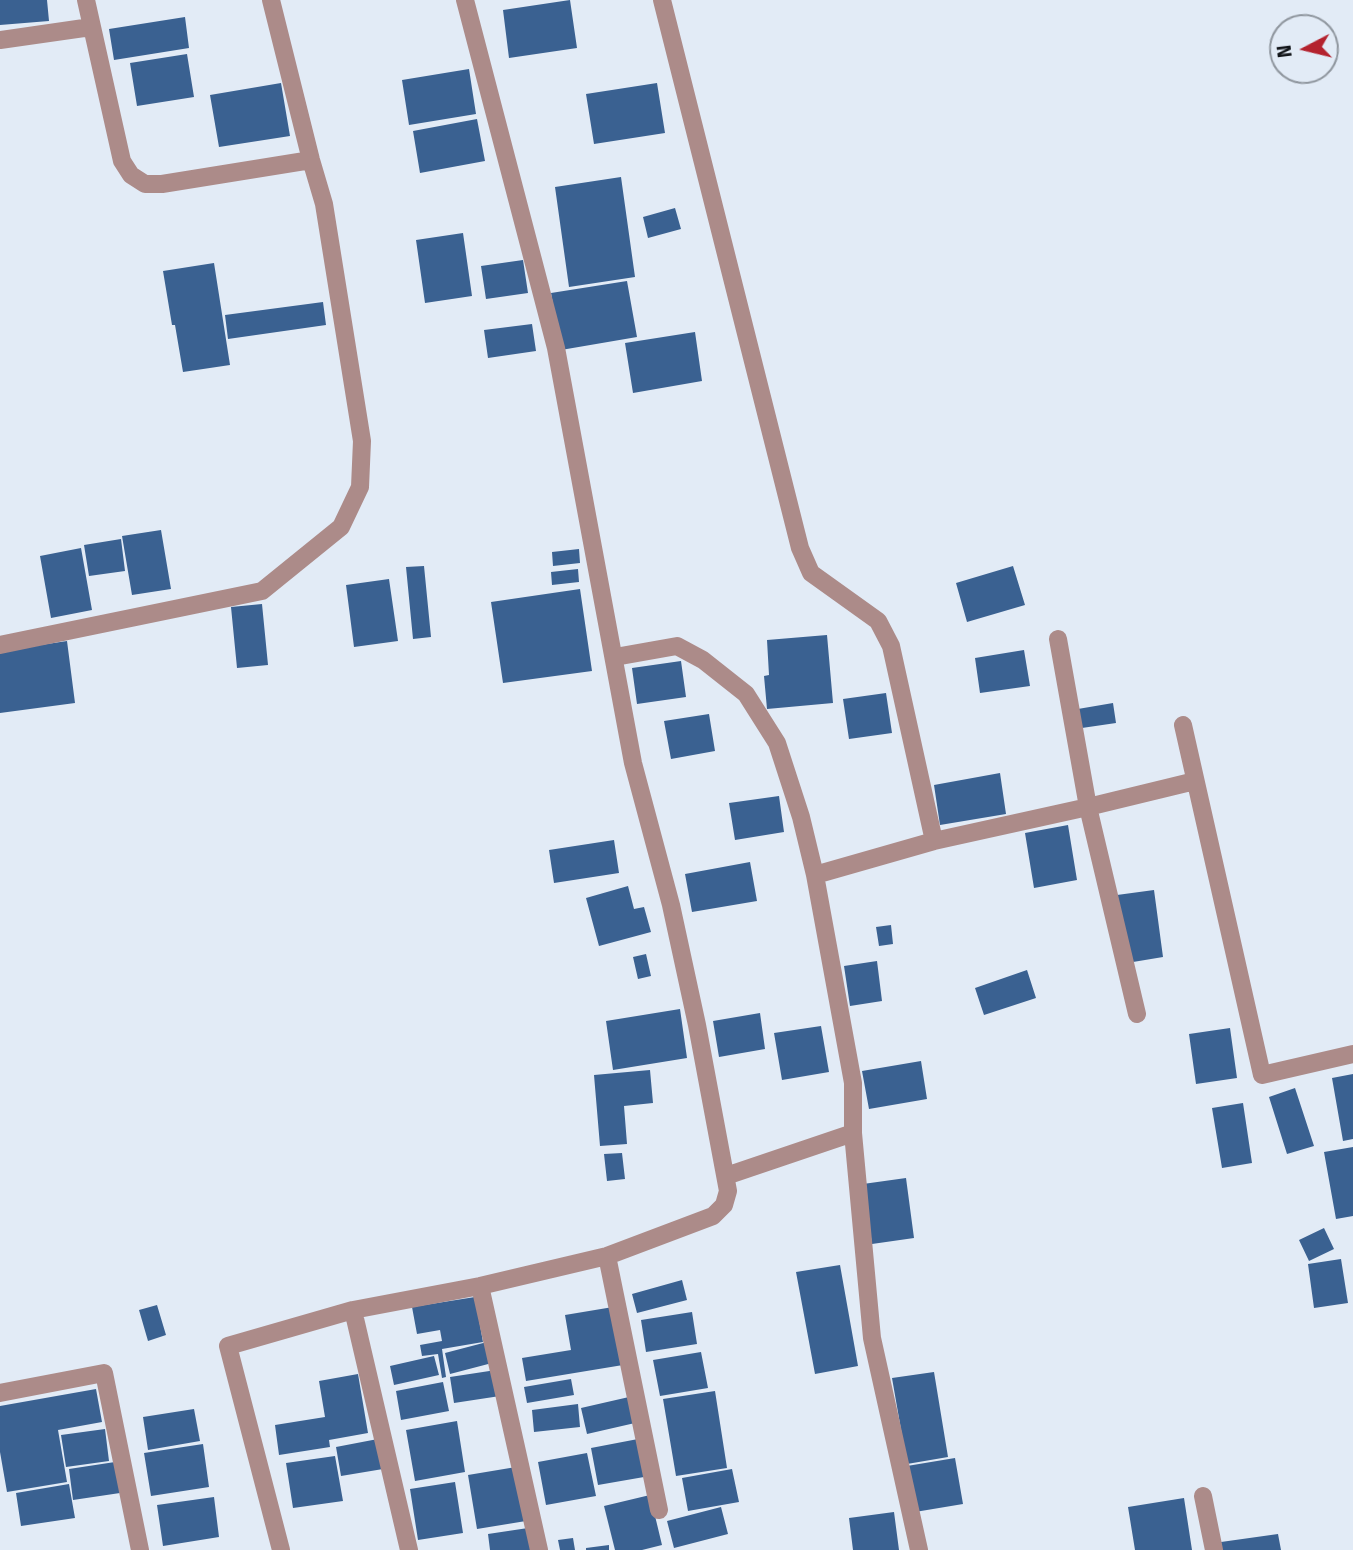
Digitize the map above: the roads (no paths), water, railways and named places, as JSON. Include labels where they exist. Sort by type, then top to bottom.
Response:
[{"type":"street","points":[[86,0],[122,161],[131,175],[145,184],[162,184],[311,160]]},
{"type":"street","points":[[0,645],[262,591],[341,527],[360,487],[362,441],[324,204],[271,0]]},
{"type":"street","points":[[281,1550],[228,1346],[353,1310],[480,1286],[607,1256],[713,1216],[724,1205],[728,1191],[671,905],[633,763],[556,348],[466,0]]},
{"type":"street","points":[[662,0],[800,548],[811,573],[878,621],[891,646],[934,841]]},
{"type":"street","points":[[0,40],[91,27]]},
{"type":"street","points":[[1058,639],[1088,807],[1137,1014]]},
{"type":"street","points":[[615,657],[677,646],[703,660],[746,694],[777,743],[801,817],[815,875],[853,1083],[853,1133],[872,1338],[919,1550]]},
{"type":"street","points":[[1183,725],[1262,1075],[1353,1054]]},
{"type":"street","points":[[815,875],[934,841],[1195,781]]},
{"type":"street","points":[[726,1176],[853,1133]]},
{"type":"street","points":[[607,1256],[659,1510]]},
{"type":"street","points":[[480,1286],[539,1550]]},
{"type":"street","points":[[353,1310],[409,1550]]},
{"type":"street","points":[[0,1393],[104,1373],[141,1550]]},
{"type":"street","points":[[1202,1496],[1214,1550]]}]
